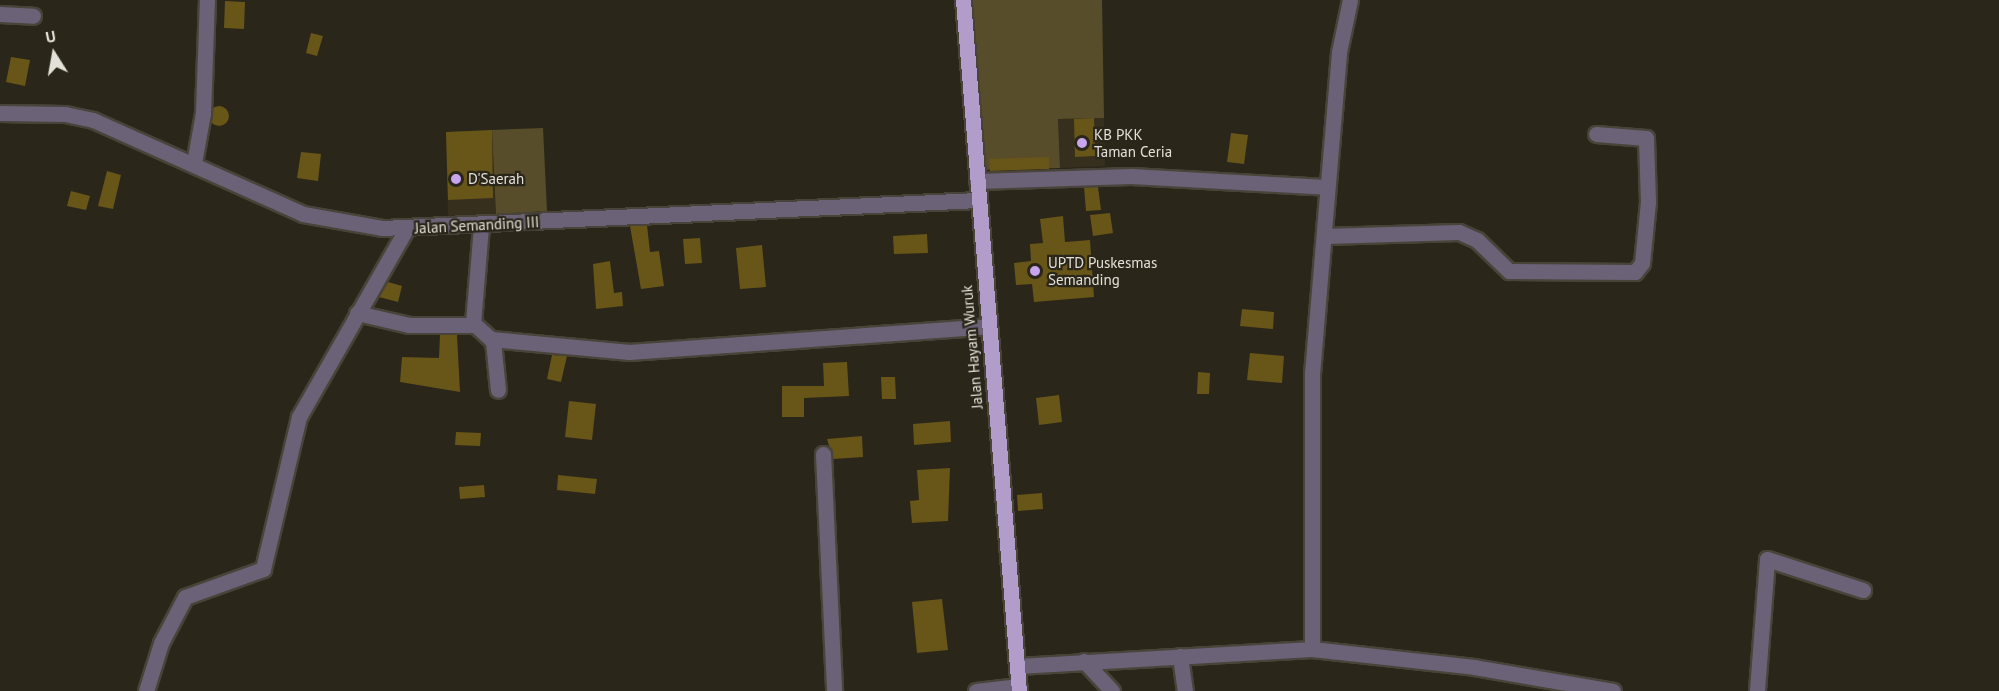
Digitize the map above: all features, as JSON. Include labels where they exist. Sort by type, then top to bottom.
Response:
[{"type":"main road","name":"Jalan Hayam Wuruk","points":[[963,0],[977,200],[1019,688]]},
{"type":"street","points":[[194,164],[203,113],[207,0]]},
{"type":"street","points":[[1311,649],[1312,374],[1326,188],[1350,0]]},
{"type":"street","points":[[0,14],[33,16]]},
{"type":"street","name":"Jalan Semanding III","points":[[0,113],[65,114],[93,120],[303,214],[338,224],[407,228],[481,226],[977,200]]},
{"type":"street","points":[[1324,236],[1459,232],[1477,240],[1509,271],[1635,272],[1642,263],[1647,213],[1646,138],[1596,134]]},
{"type":"street","points":[[977,181],[1142,176],[1326,188]]},
{"type":"street","points":[[474,325],[481,226]]},
{"type":"street","points":[[146,691],[161,643],[185,597],[263,569],[299,417],[407,228]]},
{"type":"street","points":[[357,313],[408,325],[474,325],[491,339],[629,352],[988,326]]},
{"type":"street","points":[[491,339],[498,390]]},
{"type":"street","points":[[823,454],[834,691]]},
{"type":"street","points":[[1757,691],[1767,559],[1863,590]]},
{"type":"street","points":[[1018,666],[1311,649],[1474,667],[1613,691]]},
{"type":"street","points":[[1180,656],[1185,691]]},
{"type":"street","points":[[1084,661],[1112,691]]},
{"type":"street","points":[[976,691],[1019,688]]},
{"type":"shaded area","points":[[968,0],[1102,0],[1104,118],[1058,119],[1060,168],[980,170]]},
{"type":"shaded area","name":"KB PKK Taman Ceria","points":[[1104,118],[1105,166],[1060,168],[1058,119]]},
{"type":"shaded area","points":[[543,128],[547,211],[496,214],[492,130]]},
{"type":"shaded area","points":[[492,130],[496,214],[448,216],[446,132]]},
{"type":"building","points":[[225,1],[245,2],[244,29],[224,28]]},
{"type":"building","points":[[311,33],[323,36],[317,56],[306,53]]},
{"type":"building","points":[[11,57],[30,60],[25,86],[6,82]]},
{"type":"building","points":[[219,106],[226,109],[229,116],[226,123],[219,126],[212,123],[209,116],[212,109]]},
{"type":"building","points":[[1094,118],[1095,156],[1075,157],[1074,119]]},
{"type":"building","points":[[492,130],[493,198],[448,200],[446,132]]},
{"type":"building","points":[[1231,133],[1248,135],[1244,164],[1227,162]]},
{"type":"building","points":[[301,152],[321,154],[318,181],[297,178]]},
{"type":"building","points":[[1049,157],[1049,169],[990,171],[989,159]]},
{"type":"building","points":[[107,171],[121,175],[113,209],[98,206]]},
{"type":"building","points":[[1084,187],[1098,187],[1101,210],[1086,211]]},
{"type":"building","points":[[71,191],[90,196],[86,210],[67,206]]},
{"type":"building","points":[[1110,213],[1113,233],[1093,236],[1090,215]]},
{"type":"building","name":"UPTD Puskesmas Semanding","points":[[1063,216],[1065,242],[1090,240],[1094,297],[1034,302],[1032,284],[1016,285],[1014,263],[1031,261],[1030,244],[1043,243],[1040,219]]},
{"type":"building","points":[[647,225],[650,252],[659,251],[664,286],[641,289],[630,226]]},
{"type":"building","points":[[927,234],[928,253],[894,254],[893,236]]},
{"type":"building","points":[[700,238],[702,263],[685,264],[683,239]]},
{"type":"building","points":[[762,245],[766,287],[740,289],[736,248]]},
{"type":"building","points":[[610,261],[614,293],[622,292],[623,306],[596,309],[593,264]]},
{"type":"building","points":[[388,282],[402,286],[398,302],[379,297]]},
{"type":"building","points":[[1242,309],[1274,312],[1273,329],[1240,326]]},
{"type":"building","points":[[440,335],[457,335],[460,392],[400,382],[402,357],[439,358]]},
{"type":"building","points":[[1250,353],[1284,356],[1282,383],[1247,380]]},
{"type":"building","points":[[552,355],[567,356],[561,382],[547,379]]},
{"type":"building","points":[[847,362],[849,396],[804,398],[804,417],[782,417],[782,386],[824,386],[823,363]]},
{"type":"building","points":[[1198,372],[1210,373],[1209,394],[1197,394]]},
{"type":"building","points":[[881,377],[895,377],[896,399],[882,399]]},
{"type":"building","points":[[1059,395],[1062,422],[1039,425],[1036,398]]},
{"type":"building","points":[[569,401],[596,404],[592,440],[565,437]]},
{"type":"building","points":[[950,421],[951,442],[914,445],[913,424]]},
{"type":"building","points":[[456,432],[481,433],[480,446],[455,445]]},
{"type":"building","points":[[862,436],[863,457],[833,459],[827,439]]},
{"type":"building","points":[[950,468],[948,521],[912,523],[910,501],[919,500],[917,470]]},
{"type":"building","points":[[558,475],[597,479],[595,494],[557,490]]},
{"type":"building","points":[[484,485],[485,497],[460,499],[459,487]]},
{"type":"building","points":[[1042,493],[1043,509],[1018,511],[1017,495]]},
{"type":"building","points":[[942,599],[948,650],[917,653],[912,602]]},
{"type":"place","name":"KB PKK Taman Ceria","points":[[1082,143]]},
{"type":"place","name":"D'Saerah","points":[[456,179]]},
{"type":"place","name":"UPTD Puskesmas Semanding","points":[[1035,271]]}]
